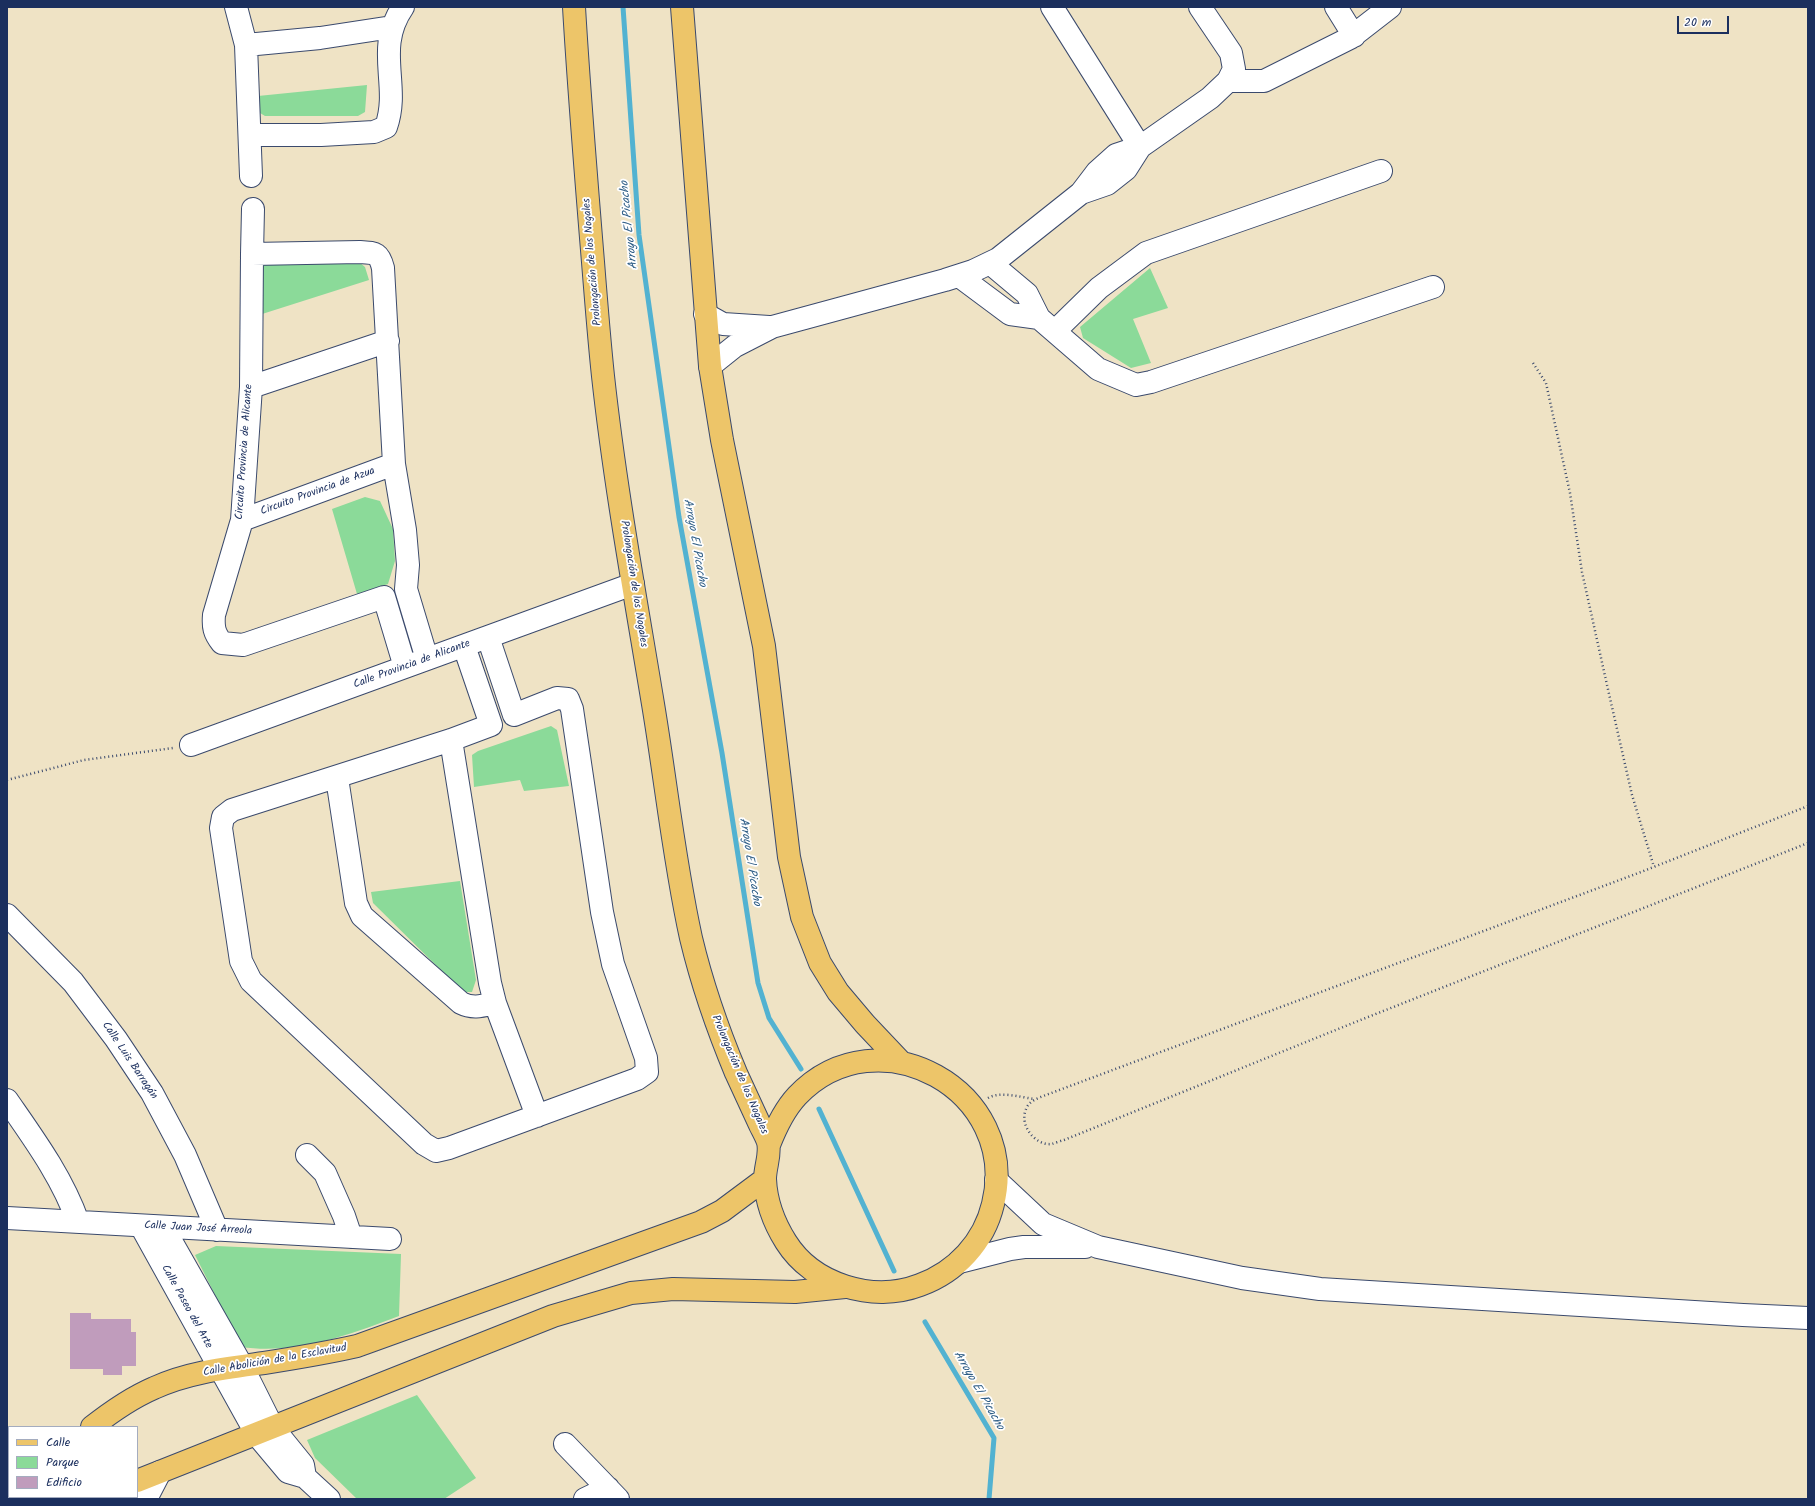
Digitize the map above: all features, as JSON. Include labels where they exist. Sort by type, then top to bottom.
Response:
[{"type":"main road","name":"Prolongación de los Nogales","points":[[574,7],[580,115],[603,373],[615,468],[676,851],[692,939],[714,1016],[735,1070],[769,1145]]},
{"type":"main road","points":[[682,7],[710,366],[722,440],[764,646],[789,857],[802,917],[820,963],[838,992],[900,1062]]},
{"type":"main road","name":"Prolongación de los Nogales","points":[[872,1060],[900,1062],[920,1067],[939,1076],[956,1088],[973,1107],[982,1120],[990,1139],[995,1160],[996,1180],[993,1203],[986,1225],[974,1245],[958,1262],[939,1277],[911,1288],[893,1292],[869,1292],[846,1287],[813,1271],[788,1246],[771,1214],[765,1179],[769,1145],[780,1119],[797,1096],[818,1078],[844,1066],[872,1060]]},
{"type":"main road","name":"Calle Abolición de la Esclavitud","points":[[93,1426],[129,1400],[154,1387],[185,1377],[219,1369],[316,1356],[358,1346],[701,1222],[722,1211],[765,1179]]},
{"type":"main road","name":"Prolongación de los Nogales","points":[[265,1432],[553,1316],[631,1293],[672,1289],[795,1292],[846,1287]]},
{"type":"main road","points":[[138,1481],[265,1432]]},
{"type":"street","points":[[236,7],[246,46],[251,176]]},
{"type":"street","points":[[250,135],[321,135],[374,132],[386,127],[390,105],[388,42],[392,27],[403,7]]},
{"type":"street","points":[[1052,7],[1140,147]]},
{"type":"street","points":[[710,366],[735,346],[772,327],[959,276],[998,260],[1081,193],[1097,172],[1116,155],[1140,147],[1210,98],[1228,81],[1234,69],[1231,53],[1200,7]]},
{"type":"street","points":[[1336,7],[1354,36]]},
{"type":"street","points":[[1228,81],[1264,81],[1354,36],[1390,7]]},
{"type":"street","points":[[246,46],[320,38],[392,27]]},
{"type":"street","points":[[959,276],[1010,314],[1047,324],[1146,253],[1381,171]]},
{"type":"street","name":"Circuito Provincia de Alicante","points":[[253,210],[251,387],[242,520],[214,615],[213,626],[216,636],[222,643],[243,645],[406,589]]},
{"type":"street","points":[[252,254],[360,252],[372,253],[379,256],[383,268],[394,464],[406,530],[408,565],[406,589],[427,659]]},
{"type":"street","points":[[990,263],[1027,294],[1047,324],[1098,369],[1136,385],[1150,382],[1434,287]]},
{"type":"street","points":[[705,314],[723,324],[734,326],[772,327]]},
{"type":"street","points":[[251,387],[388,341]]},
{"type":"street","name":"Circuito Provincia de Azua","points":[[242,520],[394,464]]},
{"type":"street","name":"Calle Provincia de Alicante","points":[[191,745],[633,584]]},
{"type":"street","points":[[384,597],[405,667]]},
{"type":"street","points":[[488,637],[514,715]]},
{"type":"street","points":[[464,646],[491,725]]},
{"type":"street","points":[[557,698],[568,698],[572,709],[602,912],[613,964],[646,1058],[647,1072],[637,1079],[449,1148],[436,1151],[424,1144],[251,981],[241,961],[221,828],[223,817],[232,810],[337,778],[451,740],[514,715],[557,698]]},
{"type":"street","points":[[451,740],[489,975],[495,1003],[537,1116]]},
{"type":"street","points":[[337,778],[356,903],[362,916],[461,1003],[470,1007],[479,1007],[495,1003]]},
{"type":"street","name":"Calle Luis Barragán","points":[[7,915],[73,982],[120,1045],[152,1093],[185,1155],[217,1230]]},
{"type":"street","points":[[7,1100],[57,1176],[71,1202],[78,1222]]},
{"type":"street","points":[[307,1155],[325,1173],[344,1216],[351,1238]]},
{"type":"street","points":[[996,1180],[1043,1224],[1098,1247],[1242,1278],[1320,1289],[1808,1318]]},
{"type":"street","name":"Calle Juan José Arreola","points":[[7,1218],[390,1239]]},
{"type":"street","name":"Calle Paseo del Arte","points":[[141,1226],[179,1276],[242,1366],[265,1432]]},
{"type":"street","name":"Calle Paseo del Arte","points":[[164,1227],[179,1276],[201,1333],[219,1369],[265,1432],[288,1472],[296,1476],[305,1477],[329,1499]]},
{"type":"street","points":[[958,1262],[1024,1247],[1098,1247]]},
{"type":"street","points":[[565,1444],[613,1493]]},
{"type":"street","points":[[146,1499],[160,1472]]},
{"type":"street","points":[[585,1499],[613,1493]]},
{"type":"path","points":[[1533,363],[1546,383],[1570,493],[1582,572],[1607,685],[1632,795],[1654,867]]},
{"type":"path","points":[[7,780],[84,760],[191,745]]},
{"type":"path","points":[[973,1107],[993,1095],[1034,1099],[1654,867],[1808,806]]},
{"type":"path","points":[[1034,1099],[1026,1109],[1025,1124],[1032,1136],[1041,1142],[1051,1144],[1064,1140],[1373,1015],[1808,843]]},
{"type":"green space","points":[[367,85],[365,112],[358,116],[265,116],[260,113],[258,96]]},
{"type":"green space","points":[[358,261],[365,267],[369,280],[259,315],[258,270],[264,263]]},
{"type":"green space","points":[[1150,268],[1168,308],[1133,319],[1151,363],[1131,368],[1083,338],[1080,327]]},
{"type":"green space","points":[[365,497],[380,501],[393,529],[395,561],[388,584],[357,594],[332,509]]},
{"type":"green space","points":[[551,726],[557,730],[569,786],[524,791],[520,780],[474,787],[472,755],[478,751]]},
{"type":"green space","points":[[460,881],[476,980],[472,992],[463,992],[373,903],[371,892]]},
{"type":"green space","points":[[216,1246],[401,1254],[399,1316],[361,1330],[322,1342],[302,1346],[261,1349],[241,1347],[195,1255]]},
{"type":"green space","points":[[417,1395],[476,1478],[444,1499],[357,1499],[315,1458],[307,1440]]},
{"type":"building","points":[[70,1313],[91,1313],[91,1319],[131,1319],[131,1332],[136,1332],[136,1366],[122,1366],[122,1375],[103,1375],[103,1369],[70,1369]]},
{"type":"waterway","name":"Arroyo El Picacho","points":[[623,7],[639,235],[679,517],[722,753],[758,983],[769,1018],[801,1069]]},
{"type":"waterway","name":"Arroyo El Picacho","points":[[819,1109],[894,1271]]},
{"type":"waterway","name":"Arroyo El Picacho","points":[[925,1322],[994,1438],[989,1499]]}]
